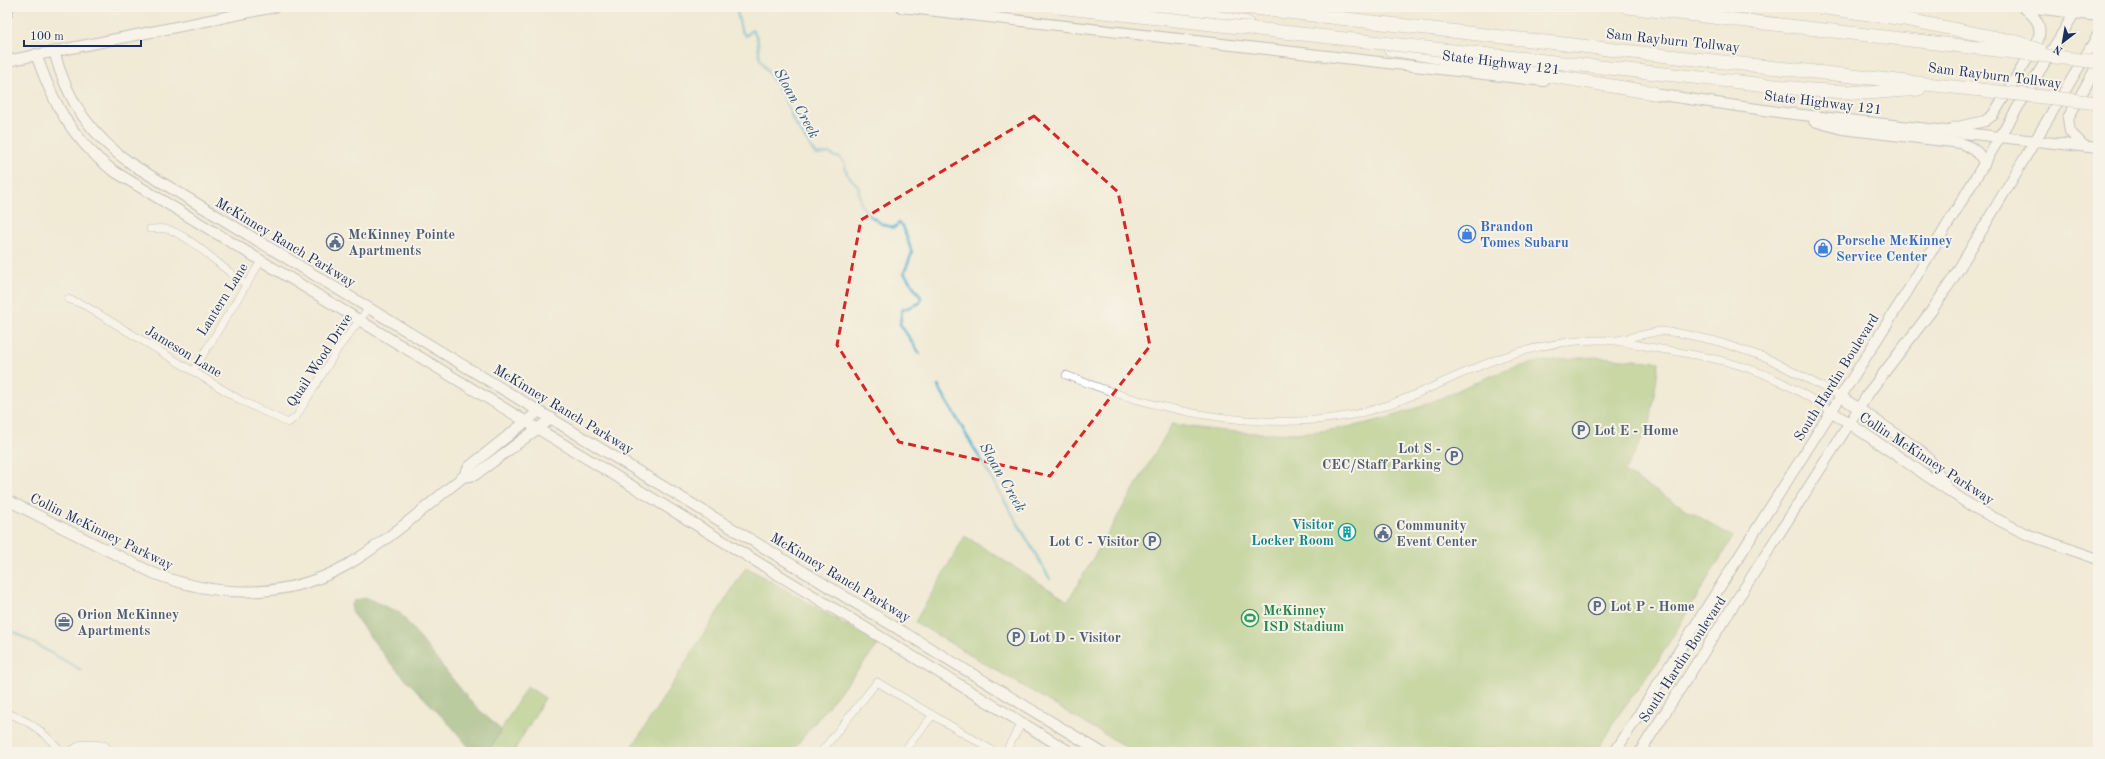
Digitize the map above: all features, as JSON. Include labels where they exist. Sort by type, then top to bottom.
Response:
[{"type":"highway","points":[[1058,7],[1812,90],[1868,93],[1953,86]]},
{"type":"highway","points":[[1162,7],[1469,64],[1654,93]]},
{"type":"highway","name":"Sam Rayburn Tollway","points":[[1244,7],[1659,56],[1953,86],[1990,92],[2098,103]]},
{"type":"highway","name":"Sam Rayburn Tollway","points":[[1626,7],[2015,47],[2055,56],[2098,63]]},
{"type":"highway","points":[[1820,7],[1904,19],[2015,47]]},
{"type":"main road","points":[[7,13],[9,7]]},
{"type":"main road","points":[[7,61],[275,7]]},
{"type":"main road","name":"State Highway 121","points":[[901,7],[1654,93],[1786,113],[2098,148]]},
{"type":"main road","points":[[1945,130],[1985,121],[1993,115],[1998,108],[2038,43],[2040,35],[2039,22],[2023,7]]},
{"type":"main road","points":[[2028,7],[2076,10],[2098,16]]},
{"type":"main road","name":"South Hardin Boulevard","points":[[1615,752],[1907,292],[2076,10]]},
{"type":"main road","name":"South Hardin Boulevard","points":[[1640,752],[1848,423],[1882,373],[1943,295],[2098,35]]},
{"type":"main road","name":"McKinney Ranch Parkway","points":[[54,51],[66,88],[83,117],[105,142],[134,165],[1101,752]]},
{"type":"main road","name":"McKinney Ranch Parkway","points":[[36,54],[48,89],[58,110],[69,127],[89,150],[122,177],[1070,752]]},
{"type":"main road","points":[[2085,147],[2070,132],[2068,118],[2098,63]]},
{"type":"main road","points":[[1786,113],[1842,129],[1961,143],[1976,151],[1982,158],[1984,165]]},
{"type":"main road","points":[[89,150],[104,150],[128,167],[134,165]]},
{"type":"main road","points":[[1840,396],[1929,458],[1951,493]]},
{"type":"main road","name":"Collin McKinney Parkway","points":[[7,500],[153,573],[172,580],[195,587],[223,592],[259,592],[298,585],[324,577],[345,566],[379,543],[463,477],[469,467],[539,411]]},
{"type":"main road","name":"Collin McKinney Parkway","points":[[1831,411],[1973,507],[2026,534],[2068,550],[2098,559]]},
{"type":"main road","name":"Collin McKinney Parkway","points":[[463,477],[475,475],[552,418]]},
{"type":"street","points":[[150,229],[161,228],[174,232],[196,246],[225,270],[247,285]]},
{"type":"street","name":"Lantern Lane","points":[[193,371],[261,261]]},
{"type":"street","name":"Jameson Lane","points":[[68,299],[84,306],[248,404],[288,423]]},
{"type":"street","name":"Quail Wood Drive","points":[[288,423],[298,415],[334,356],[368,308]]},
{"type":"street","points":[[1066,375],[1142,402],[1192,413],[1257,420],[1319,419],[1352,415],[1392,405],[1495,360],[1518,352],[1568,343],[1613,340],[1660,332],[1679,333],[1716,341],[1767,358],[1840,396]]},
{"type":"street","points":[[1613,340],[1703,356],[1749,369],[1776,379],[1831,411]]},
{"type":"street","points":[[821,752],[877,682],[995,752]]},
{"type":"street","points":[[7,713],[25,720],[42,730],[62,752]]},
{"type":"street","points":[[903,752],[933,714]]},
{"type":"street","points":[[1005,752],[1022,723]]},
{"type":"street","points":[[69,752],[82,744],[104,745],[111,752]]},
{"type":"highlighted area","points":[[1034,116],[1118,192],[1150,346],[1050,476],[899,442],[837,345],[861,220]]},
{"type":"green space","points":[[1599,357],[1659,362],[1650,425],[1624,472],[1733,537],[1656,664],[1617,717],[1596,752],[1134,752],[915,622],[965,536],[1068,601],[1172,424],[1235,432],[1297,433],[1327,430],[1358,425],[1419,407],[1487,377],[1515,368],[1538,362],[1572,358]]},
{"type":"green space","points":[[746,567],[879,644],[791,752],[629,752]]},
{"type":"green space","points":[[367,598],[400,613],[471,702],[501,730],[488,752],[473,752],[452,727],[390,663],[352,613],[351,605],[355,600]]},
{"type":"green space","points":[[527,686],[545,698],[515,749],[516,752],[488,752]]},
{"type":"waterway","name":"Sloan Creek","points":[[736,7],[741,30],[746,36],[752,30],[757,37],[760,59],[785,99],[793,120],[816,155],[829,153],[835,157],[839,157],[844,162],[847,174],[858,186],[861,205],[869,215],[882,224],[894,228],[899,223],[903,226],[912,253],[904,273],[921,297],[920,303],[902,310],[900,324],[920,354]]},
{"type":"waterway","name":"Sloan Creek","points":[[938,386],[1050,579]]},
{"type":"waterway","points":[[7,633],[10,630],[81,670]]},
{"type":"place","name":"Brandon Tomes Subaru","points":[[1467,234]]},
{"type":"place","name":"McKinney Pointe Apartments","points":[[335,242]]},
{"type":"place","name":"Porsche McKinney Service Center","points":[[1823,248]]},
{"type":"place","name":"Lot E - Home","points":[[1581,430]]},
{"type":"place","name":"Lot S - CEC/Staff Parking","points":[[1454,456]]},
{"type":"place","name":"Visitor Locker Room","points":[[1347,532]]},
{"type":"place","name":"Community Event Center","points":[[1383,533]]},
{"type":"place","name":"Lot C - Visitor","points":[[1152,541]]},
{"type":"place","name":"Lot P - Home","points":[[1597,606]]},
{"type":"place","name":"McKinney ISD Stadium","points":[[1250,618]]},
{"type":"place","name":"Orion McKinney Apartments","points":[[64,622]]},
{"type":"place","name":"Lot D - Visitor","points":[[1016,637]]}]
